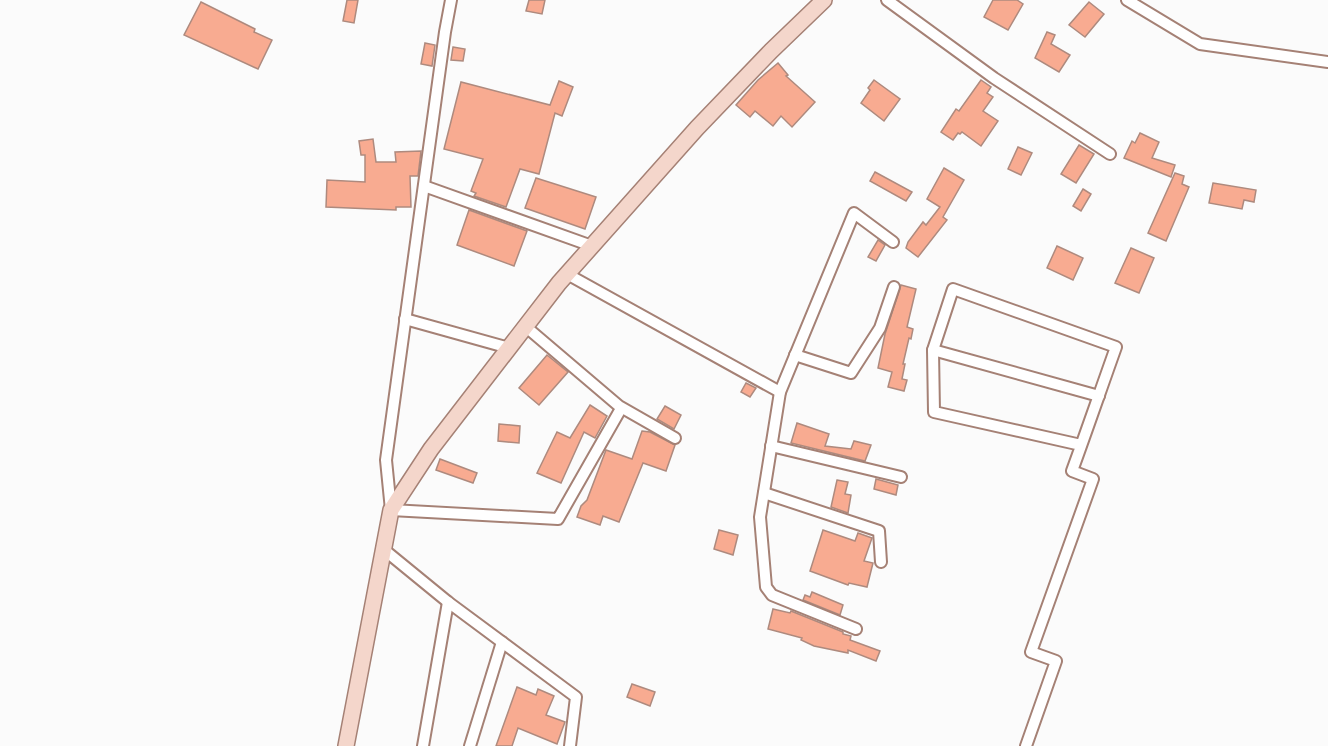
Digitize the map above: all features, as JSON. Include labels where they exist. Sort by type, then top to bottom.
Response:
[{"type":"street","points":[[391,510],[386,460],[451,0]]},
{"type":"street","points":[[346,746],[391,510],[430,448],[567,274],[697,128],[824,0]]},
{"type":"street","points":[[887,0],[994,78],[1110,154]]},
{"type":"street","points":[[1127,0],[1200,44],[1328,62]]},
{"type":"street","points":[[424,186],[592,246]]},
{"type":"street","points":[[856,629],[772,595],[766,587],[760,517],[780,392],[854,213],[893,242]]},
{"type":"street","points":[[567,274],[780,392]]},
{"type":"street","points":[[795,355],[851,373],[880,328],[894,287]]},
{"type":"street","points":[[1026,746],[1056,661],[1031,652],[1093,479],[1072,471],[1116,347],[953,289],[933,350],[934,412],[1081,445]]},
{"type":"street","points":[[405,319],[509,348]]},
{"type":"street","points":[[525,326],[619,406],[675,438]]},
{"type":"street","points":[[933,350],[1099,396]]},
{"type":"street","points":[[391,510],[558,519],[619,412]]},
{"type":"street","points":[[771,446],[901,477]]},
{"type":"street","points":[[764,493],[879,531],[881,562]]},
{"type":"street","points":[[382,548],[448,602],[576,697],[570,746]]},
{"type":"street","points":[[423,746],[448,602]]},
{"type":"street","points":[[470,746],[502,642]]},
{"type":"building","points":[[347,0],[358,0],[354,23],[343,21]]},
{"type":"building","points":[[529,0],[545,0],[542,14],[526,11]]},
{"type":"building","points":[[993,0],[1017,0],[1023,4],[1008,30],[984,17]]},
{"type":"building","points":[[201,2],[272,40],[258,69],[184,35]]},
{"type":"building","points":[[1089,2],[1104,14],[1085,37],[1069,25]]},
{"type":"building","points":[[1047,32],[1055,35],[1051,44],[1070,55],[1059,72],[1035,58]]},
{"type":"building","points":[[425,43],[435,45],[432,66],[421,64]]},
{"type":"building","points":[[453,47],[465,49],[463,61],[451,60]]},
{"type":"building","points":[[778,63],[788,75],[786,76],[815,102],[792,127],[781,116],[773,126],[755,111],[750,117],[736,105],[758,80]]},
{"type":"building","points":[[874,80],[900,99],[884,121],[861,103]]},
{"type":"building","points":[[981,80],[991,87],[987,93],[993,97],[983,111],[998,121],[981,146],[962,132],[958,133],[953,140],[941,132],[956,109],[959,111]]},
{"type":"building","points":[[559,81],[573,87],[562,116],[555,113],[539,174],[520,169],[506,207],[474,196],[476,193],[471,191],[483,159],[444,149],[461,82],[550,105]]},
{"type":"building","points":[[1140,133],[1159,142],[1152,158],[1175,165],[1171,177],[1124,158],[1132,141],[1135,143]]},
{"type":"building","points":[[373,139],[376,162],[396,162],[395,152],[421,151],[418,176],[410,176],[411,207],[396,207],[396,210],[326,207],[327,180],[365,182],[365,155],[361,155],[359,141]]},
{"type":"building","points":[[1079,145],[1094,154],[1076,183],[1061,174]]},
{"type":"building","points":[[1018,147],[1032,153],[1021,175],[1008,169]]},
{"type":"building","points":[[944,168],[964,180],[943,217],[947,220],[918,257],[906,248],[923,222],[926,225],[940,207],[927,199]]},
{"type":"building","points":[[875,172],[912,192],[906,201],[870,181]]},
{"type":"building","points":[[1175,173],[1184,176],[1182,184],[1189,187],[1166,241],[1148,233]]},
{"type":"building","points":[[536,178],[596,197],[585,229],[525,208]]},
{"type":"building","points":[[1213,183],[1256,190],[1254,202],[1244,200],[1242,209],[1209,203]]},
{"type":"building","points":[[1083,189],[1091,194],[1081,211],[1073,206]]},
{"type":"building","points":[[469,210],[527,231],[514,266],[457,245]]},
{"type":"building","points":[[878,240],[885,245],[876,261],[868,257]]},
{"type":"building","points":[[1057,246],[1083,258],[1073,280],[1047,268]]},
{"type":"building","points":[[1131,248],[1154,258],[1139,293],[1115,283]]},
{"type":"building","points":[[901,285],[916,289],[907,327],[913,329],[903,364],[905,364],[902,379],[907,380],[904,391],[888,387],[892,372],[878,368],[885,334]]},
{"type":"building","points":[[547,355],[568,372],[539,405],[519,388]]},
{"type":"building","points":[[746,383],[756,388],[750,397],[741,392]]},
{"type":"building","points":[[590,405],[607,416],[595,438],[584,432],[561,483],[537,473],[557,432],[570,438]]},
{"type":"building","points":[[665,406],[681,415],[674,429],[657,419]]},
{"type":"building","points":[[797,423],[829,434],[825,446],[851,449],[854,441],[871,445],[865,461],[791,443]]},
{"type":"building","points":[[499,424],[520,426],[519,443],[498,441]]},
{"type":"building","points":[[642,431],[650,432],[675,445],[666,471],[643,463],[619,522],[603,516],[600,525],[577,517],[581,506],[587,500],[606,450],[632,459]]},
{"type":"building","points":[[440,459],[477,473],[473,483],[436,470]]},
{"type":"building","points":[[876,479],[898,485],[896,495],[874,489]]},
{"type":"building","points":[[837,480],[848,482],[845,494],[851,495],[848,513],[831,507]]},
{"type":"building","points":[[719,530],[738,535],[733,555],[714,549]]},
{"type":"building","points":[[823,530],[855,541],[858,533],[872,538],[864,561],[873,563],[867,587],[849,583],[848,585],[810,571]]},
{"type":"building","points":[[812,592],[843,605],[840,615],[803,600],[805,595],[810,597]]},
{"type":"building","points":[[773,609],[790,613],[791,611],[851,636],[850,640],[880,651],[876,661],[848,650],[848,653],[814,646],[801,640],[802,638],[768,629]]},
{"type":"building","points":[[632,684],[655,692],[650,706],[627,697]]},
{"type":"building","points":[[517,687],[536,695],[538,689],[554,696],[546,715],[565,722],[557,744],[518,728],[512,746],[496,746]]}]
